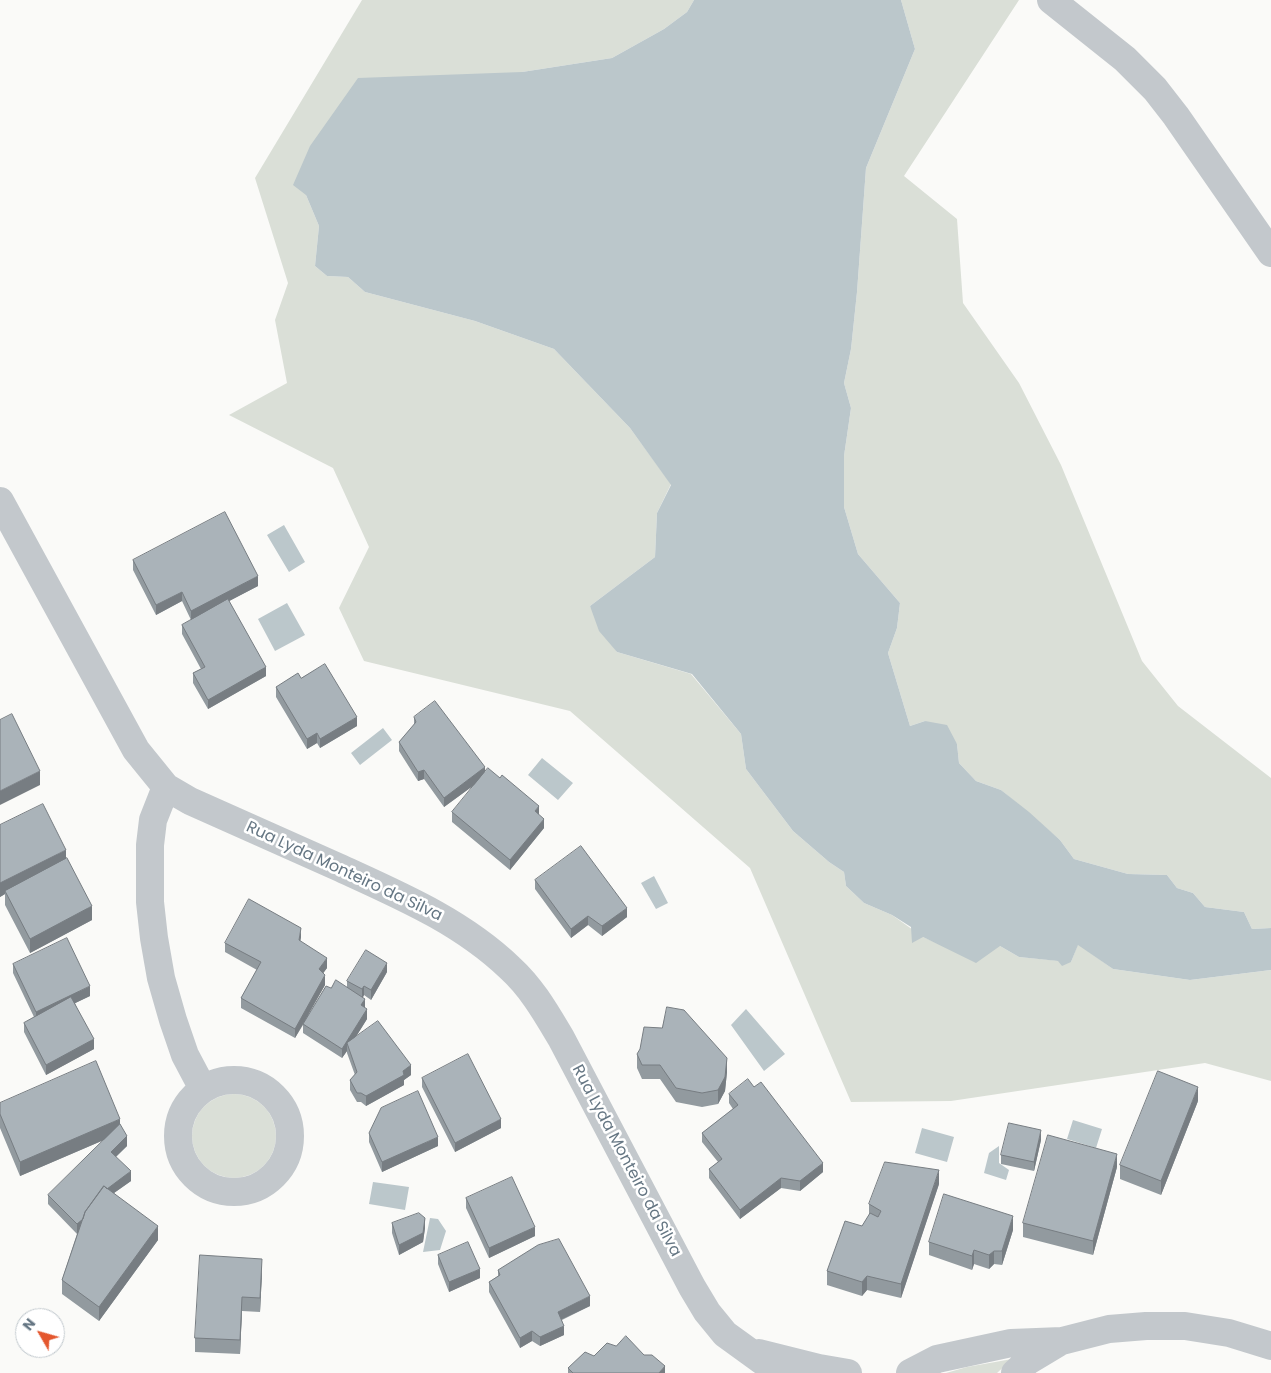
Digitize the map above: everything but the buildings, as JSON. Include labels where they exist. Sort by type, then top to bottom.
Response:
[{"type":"street","points":[[1051,0],[1125,59],[1155,89],[1176,116],[1271,253]]},
{"type":"street","name":"Rua Lyda Monteiro da Silva","points":[[0,501],[136,750],[166,787],[190,801],[402,896],[442,917],[475,939],[511,969],[539,1000],[707,1312],[725,1334],[779,1373]]},
{"type":"street","points":[[166,787],[153,820],[150,845],[150,902],[154,938],[172,1020],[184,1054],[203,1088]]},
{"type":"street","points":[[226,1080],[249,1081],[270,1092],[285,1110],[291,1133],[287,1156],[274,1176],[254,1190],[231,1193],[208,1187],[190,1172],[179,1151],[178,1128],[187,1105],[203,1088],[226,1080]]},
{"type":"street","points":[[910,1373],[937,1359],[1011,1343],[1062,1341],[1109,1329],[1146,1326],[1185,1326],[1229,1333],[1271,1346]]},
{"type":"street","points":[[1015,1373],[1028,1361],[1062,1341]]},
{"type":"street","name":"Rua Lyda Monteiro da Silva","points":[[749,1350],[819,1368],[848,1373]]},
{"type":"shaded area","points":[[362,0],[694,0],[687,12],[664,29],[612,58],[522,72],[306,195],[319,226],[315,266],[327,276],[348,277],[365,292],[475,321],[554,349],[630,428],[671,484],[657,513],[655,557],[590,606],[617,652],[691,674],[741,734],[746,769],[793,831],[829,862],[844,872],[846,886],[864,903],[892,915],[923,937],[948,948],[1000,946],[1019,957],[1071,962],[1078,944],[1113,969],[1190,980],[1271,970],[1271,1081],[1205,1063],[951,1101],[851,1102],[750,868],[570,711],[364,661],[339,608],[369,547],[333,468],[229,415],[287,383],[275,320],[288,283],[255,178]]},
{"type":"shaded area","points":[[694,0],[901,0],[915,49],[866,168],[857,292],[851,349],[844,383],[851,408],[844,456],[844,507],[858,554],[900,603],[897,628],[888,653],[910,726],[925,721],[947,725],[957,744],[959,763],[976,781],[1001,790],[1029,812],[1060,840],[1074,859],[1128,874],[1167,875],[1177,888],[1193,893],[1205,907],[1244,912],[1252,929],[1271,928],[1271,970],[1190,980],[1113,969],[1078,945],[1071,962],[1062,966],[1058,961],[1019,957],[1000,946],[976,963],[923,937],[912,943],[911,927],[892,915],[864,903],[846,886],[844,872],[829,862],[793,831],[746,769],[741,734],[692,674],[617,652],[599,631],[590,606],[655,557],[657,513],[671,485],[630,428],[554,349],[475,321],[365,292],[348,277],[327,276],[315,266],[319,226],[306,195],[293,185],[310,146],[358,78],[522,72],[612,58],[664,29],[687,12]]},
{"type":"shaded area","points":[[901,0],[1019,0],[904,176],[957,219],[963,303],[1019,383],[1061,465],[1142,661],[1178,706],[1271,778],[1271,928],[1252,929],[1244,912],[1205,907],[1193,893],[1177,888],[1167,875],[1128,874],[1074,859],[1060,840],[1001,790],[976,781],[959,763],[957,744],[925,721],[910,726],[888,653],[897,628],[900,603],[858,554],[844,507],[844,456],[851,408],[844,383],[851,349],[857,292],[866,168],[915,49]]},
{"type":"shaded area","points":[[284,525],[305,562],[289,572],[267,535]]},
{"type":"shaded area","points":[[287,603],[305,635],[275,651],[258,619]]},
{"type":"shaded area","points":[[383,728],[392,740],[360,765],[351,753]]},
{"type":"shaded area","points":[[542,758],[573,783],[558,800],[528,775]]},
{"type":"shaded area","points":[[654,876],[668,903],[656,909],[641,883]]},
{"type":"shaded area","points":[[746,1009],[785,1054],[764,1071],[731,1025]]},
{"type":"shaded area","points":[[226,1094],[242,1094],[258,1101],[269,1112],[276,1128],[273,1152],[264,1166],[258,1171],[242,1178],[226,1178],[210,1171],[199,1160],[192,1144],[192,1128],[199,1112],[210,1101]]},
{"type":"shaded area","points":[[1073,1120],[1102,1129],[1096,1148],[1067,1139]]},
{"type":"shaded area","points":[[922,1128],[954,1137],[947,1162],[915,1153]]},
{"type":"shaded area","points":[[999,1146],[999,1163],[1009,1170],[1006,1180],[984,1173],[989,1153]]},
{"type":"shaded area","points":[[373,1182],[409,1187],[405,1210],[369,1204]]},
{"type":"shaded area","points":[[430,1218],[438,1219],[446,1231],[440,1250],[423,1252]]},
{"type":"shaded area","points":[[1012,1359],[997,1373],[946,1373],[967,1367]]}]
